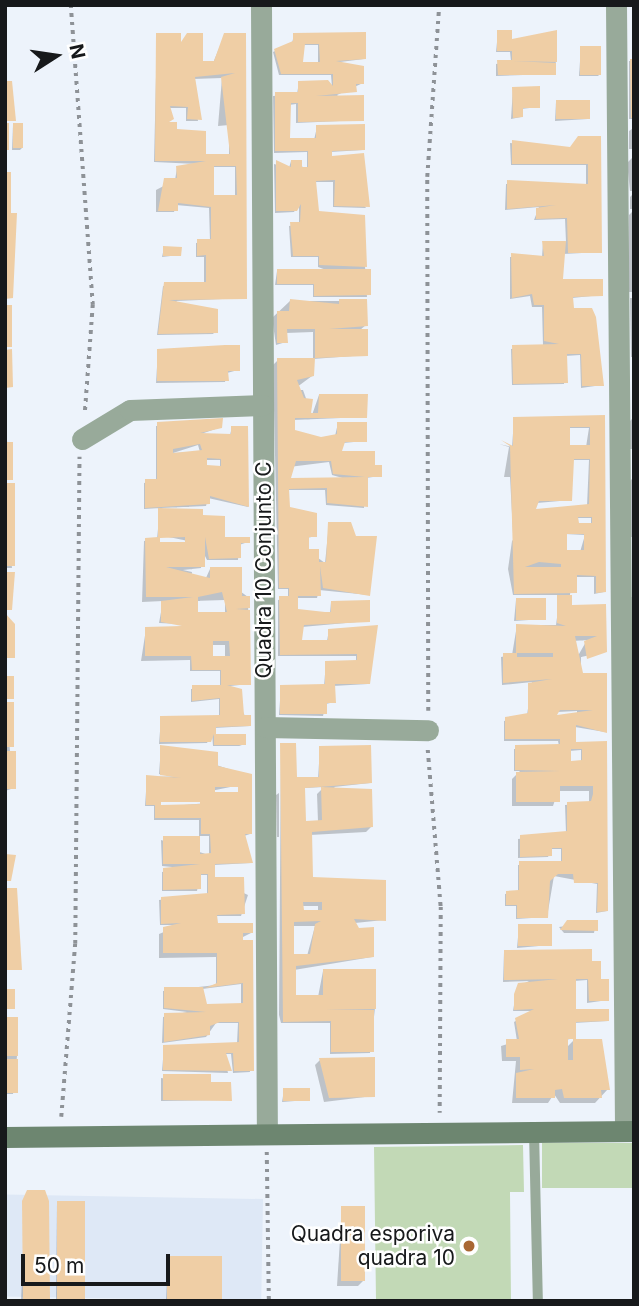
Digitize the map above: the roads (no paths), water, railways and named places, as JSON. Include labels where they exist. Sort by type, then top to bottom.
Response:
[{"type":"street","name":"Quadra 10 Conjunto C","points":[[261,5],[267,1134]]},
{"type":"street","points":[[5,1137],[629,1131],[615,5]]},
{"type":"street","points":[[82,439],[130,410],[263,404]]},
{"type":"street","points":[[265,727],[428,730]]},
{"type":"lane","points":[[534,1131],[538,1301]]},
{"type":"place","name":"Quadra esporiva quadra 10","points":[[469,1246]]}]
